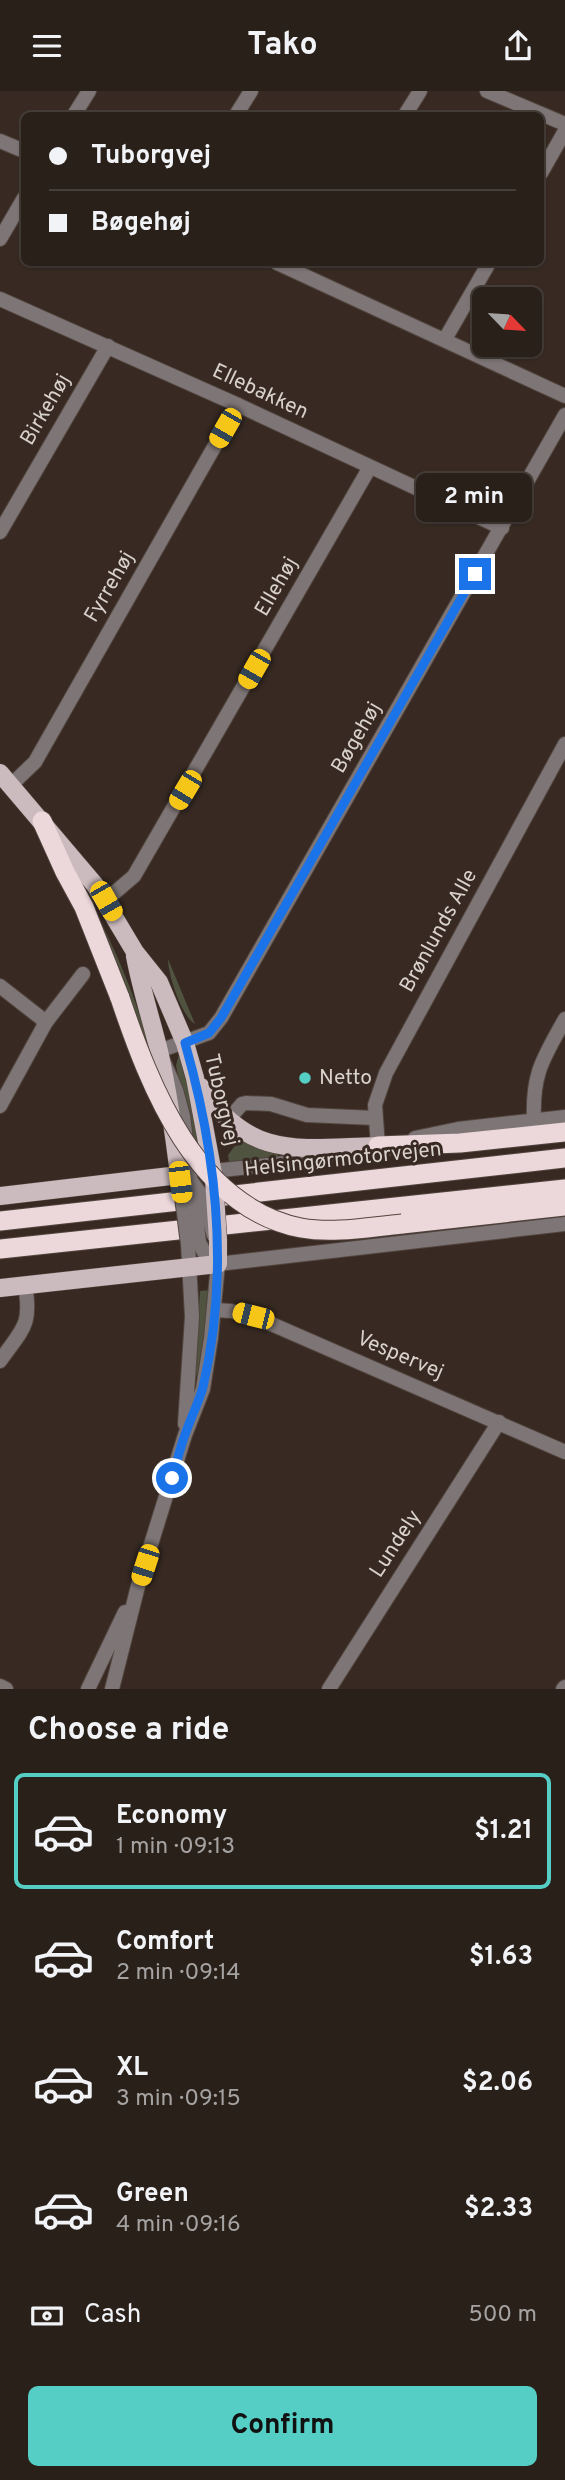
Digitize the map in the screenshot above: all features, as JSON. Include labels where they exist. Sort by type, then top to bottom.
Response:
[{"type":"highway","points":[[42,821],[84,907],[144,1066],[163,1105],[203,1165],[230,1193],[265,1215],[299,1227],[331,1231],[565,1206]]},
{"type":"highway","points":[[377,1146],[460,1143],[565,1132]]},
{"type":"highway","name":"Helsingørmotorvejen","points":[[0,1220],[565,1159]]},
{"type":"highway","points":[[0,1249],[565,1189]]},
{"type":"main road","name":"Tuborgvej","points":[[6,779],[106,901],[135,952],[159,982],[185,1043],[195,1078],[214,1175],[218,1248]]},
{"type":"main road","name":"Tuborgvej","points":[[135,952],[141,991],[159,1051],[185,1178]]},
{"type":"main road","points":[[195,1078],[210,1100],[233,1114],[259,1140],[285,1147],[377,1146]]},
{"type":"main road","points":[[0,1196],[185,1178]]},
{"type":"main road","points":[[0,1288],[190,1267],[218,1248]]},
{"type":"street","points":[[76,112],[89,91]]},
{"type":"street","points":[[238,112],[251,91]]},
{"type":"street","points":[[407,112],[420,91]]},
{"type":"street","points":[[487,91],[537,112]]},
{"type":"street","points":[[544,115],[565,124]]},
{"type":"street","points":[[544,168],[565,131]]},
{"type":"street","points":[[0,141],[21,150]]},
{"type":"street","points":[[0,239],[21,203]]},
{"type":"street","points":[[284,266],[565,396]]},
{"type":"street","points":[[307,276],[313,266]]},
{"type":"street","points":[[445,339],[487,266]]},
{"type":"street","name":"Ellebakken","points":[[0,299],[108,345],[502,528]]},
{"type":"street","name":"Birkehøj","points":[[0,532],[108,345]]},
{"type":"street","name":"Fyrrehøj","points":[[6,779],[34,762],[238,405]]},
{"type":"street","name":"Bøgehøj","points":[[159,1051],[209,1033],[221,1018],[565,415]]},
{"type":"street","name":"Ellehøj","points":[[106,901],[134,876],[370,467]]},
{"type":"street","name":"Brønlunds Alle","points":[[377,1146],[374,1105],[386,1073],[565,744]]},
{"type":"street","points":[[0,1106],[46,1022],[83,974]]},
{"type":"street","points":[[0,986],[46,1022]]},
{"type":"street","points":[[534,1120],[533,1093],[539,1067],[565,1019]]},
{"type":"street","points":[[233,1114],[246,1103],[271,1104],[307,1115],[375,1118]]},
{"type":"street","points":[[185,1178],[311,1160],[458,1129],[565,1117]]},
{"type":"street","points":[[185,1178],[202,1196],[218,1248]]},
{"type":"street","name":"Tuborgvej","points":[[185,1178],[194,1243],[190,1267],[192,1317],[185,1435]]},
{"type":"street","points":[[194,1243],[205,1254],[218,1248],[565,1224]]},
{"type":"street","name":"Tuborgvej","points":[[112,1689],[138,1585],[202,1389],[215,1310],[218,1248]]},
{"type":"street","points":[[0,1361],[28,1316],[26,1285]]},
{"type":"street","name":"Vespervej","points":[[215,1310],[253,1316],[565,1452]]},
{"type":"street","name":"Lundely","points":[[329,1689],[499,1423]]},
{"type":"street","name":"Tuborgvej","points":[[88,1689],[138,1585]]},
{"type":"street","points":[[0,1686],[6,1689]]},
{"type":"green space","points":[[86,894],[127,980],[156,1071]]},
{"type":"green space","points":[[168,959],[195,1024],[185,1013],[176,994]]},
{"type":"green space","points":[[179,1055],[201,1145],[191,1147],[176,1065]]},
{"type":"green space","points":[[240,1139],[278,1154],[278,1157],[229,1162],[228,1155]]},
{"type":"green space","points":[[210,1290],[205,1343],[194,1387],[200,1291]]},
{"type":"place","name":"Netto","points":[[305,1078]]},
{"type":"route","points":[[172,1478],[202,1389],[215,1310],[219,1264],[213,1171],[204,1119],[185,1043],[209,1033],[221,1018],[475,574]]}]
